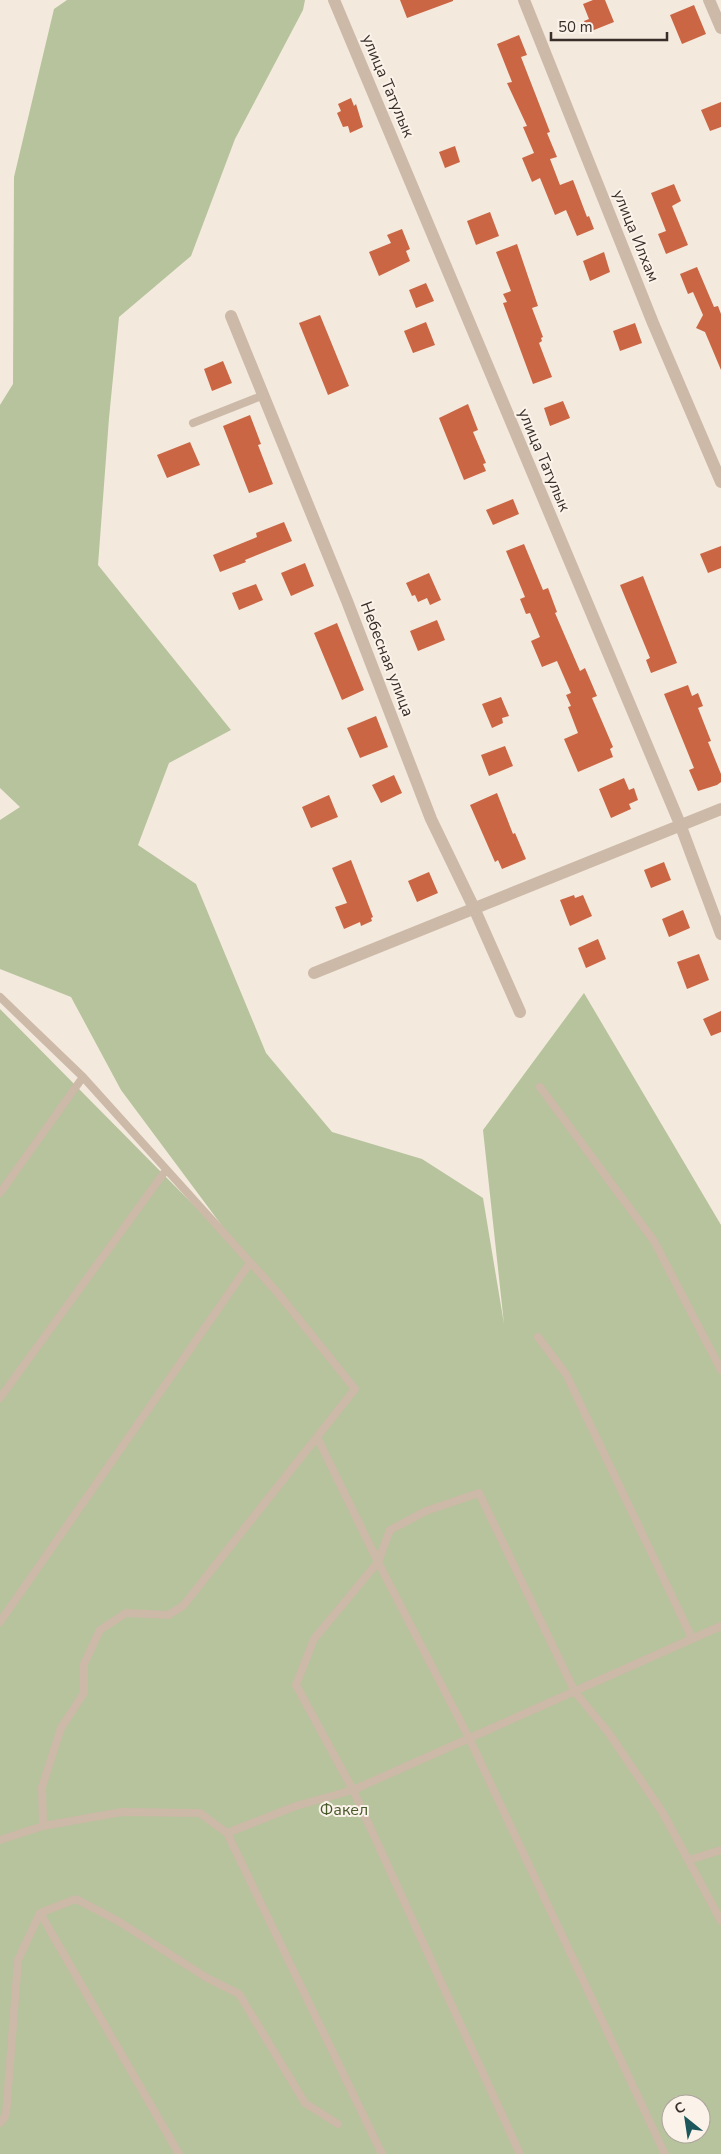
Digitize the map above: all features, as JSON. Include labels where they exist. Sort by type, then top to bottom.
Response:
[{"type":"street","name":"улица Татулык","points":[[334,0],[680,824],[721,934]]},
{"type":"street","name":"улица Илхам","points":[[524,0],[654,323],[721,482]]},
{"type":"street","points":[[709,0],[721,28]]},
{"type":"street","name":"Небесная улица","points":[[230,316],[347,601],[431,819],[474,908],[520,1012]]},
{"type":"street","points":[[314,973],[721,809]]},
{"type":"lane","points":[[193,423],[264,395]]},
{"type":"lane","points":[[0,997],[83,1077],[250,1263],[355,1389],[183,1606],[168,1615],[126,1613],[100,1630],[84,1664],[84,1693],[61,1728],[42,1787],[43,1826]]},
{"type":"lane","points":[[0,1193],[83,1077]]},
{"type":"lane","points":[[540,1087],[654,1241],[721,1370]]},
{"type":"lane","points":[[0,1398],[166,1170]]},
{"type":"lane","points":[[0,1622],[250,1263]]},
{"type":"lane","points":[[538,1338],[566,1374],[692,1638]]},
{"type":"lane","points":[[317,1437],[378,1562],[470,1740],[665,2154]]},
{"type":"lane","points":[[520,2154],[353,1790],[296,1685],[314,1639],[378,1562],[390,1530],[426,1511],[479,1493],[575,1692],[608,1732],[658,1805],[721,1921]]},
{"type":"lane","points":[[227,1833],[296,1806],[353,1790],[470,1740],[721,1626]]},
{"type":"lane","points":[[0,1840],[43,1826],[122,1812],[200,1813],[227,1833],[382,2154]]},
{"type":"lane","points":[[689,1860],[721,1850]]},
{"type":"lane","points":[[0,2123],[6,2115],[18,1960],[40,1913],[76,1899],[118,1921],[207,1978],[239,1994],[305,2103],[338,2124]]},
{"type":"lane","points":[[40,1913],[179,2154]]},
{"type":"green space","name":"Факел","points":[[67,0],[305,0],[303,10],[235,139],[191,256],[119,317],[98,565],[231,730],[169,763],[138,845],[196,884],[266,1053],[332,1132],[422,1159],[483,1198],[504,1324],[483,1130],[584,993],[721,1225],[721,2154],[0,2154],[0,1009],[246,1258],[121,1090],[71,997],[0,969],[0,820],[20,807],[0,788],[0,405],[13,384],[14,177],[54,9]]},
{"type":"building","points":[[400,0],[453,0],[453,1],[407,18]]},
{"type":"building","points":[[593,0],[605,0],[614,22],[589,32],[584,21],[589,19],[583,4]]},
{"type":"building","points":[[694,5],[706,34],[682,44],[670,15]]},
{"type":"building","points":[[519,35],[527,55],[521,57],[550,132],[547,133],[557,157],[550,159],[560,185],[573,180],[587,217],[589,216],[594,229],[577,236],[566,210],[555,215],[540,178],[532,182],[522,158],[534,153],[523,127],[527,126],[507,83],[512,82],[497,44]]},
{"type":"building","points":[[351,98],[354,106],[356,104],[363,127],[350,133],[348,126],[343,127],[337,113],[341,111],[338,104]]},
{"type":"building","points":[[721,102],[721,127],[710,131],[701,110]]},
{"type":"building","points":[[455,146],[460,162],[445,168],[439,152]]},
{"type":"building","points":[[674,184],[681,201],[672,206],[688,245],[666,254],[658,234],[666,231],[651,193]]},
{"type":"building","points":[[490,212],[499,236],[476,245],[467,221]]},
{"type":"building","points":[[402,229],[410,249],[406,251],[410,261],[379,276],[369,252],[391,243],[387,235]]},
{"type":"building","points":[[517,244],[538,306],[532,308],[543,337],[539,343],[552,377],[533,384],[503,303],[507,302],[503,294],[511,291],[496,252]]},
{"type":"building","points":[[604,252],[610,272],[590,281],[583,261]]},
{"type":"building","points":[[697,267],[714,307],[718,306],[721,314],[721,370],[705,332],[696,328],[703,315],[693,292],[688,294],[680,274]]},
{"type":"building","points":[[426,283],[434,301],[416,308],[409,290]]},
{"type":"building","points":[[320,315],[349,386],[328,395],[299,323]]},
{"type":"building","points":[[426,322],[435,345],[413,353],[404,331]]},
{"type":"building","points":[[635,323],[642,343],[620,351],[613,331]]},
{"type":"building","points":[[223,361],[232,383],[212,391],[204,369]]},
{"type":"building","points":[[563,401],[570,418],[550,426],[544,408]]},
{"type":"building","points":[[468,404],[478,430],[473,432],[486,463],[483,464],[486,471],[464,480],[439,418]]},
{"type":"building","points":[[250,415],[261,444],[258,445],[273,484],[249,493],[223,426]]},
{"type":"building","points":[[190,442],[200,465],[167,478],[157,455]]},
{"type":"building","points":[[513,499],[519,514],[493,525],[486,510]]},
{"type":"building","points":[[284,522],[292,541],[220,572],[213,555],[257,537],[256,533]]},
{"type":"building","points":[[524,544],[543,590],[548,588],[557,612],[555,613],[580,671],[585,668],[597,696],[592,698],[613,747],[610,749],[613,757],[578,772],[564,739],[578,733],[568,707],[571,706],[566,695],[571,693],[557,661],[542,667],[531,641],[540,637],[530,613],[526,614],[520,599],[525,597],[506,551]]},
{"type":"building","points":[[721,546],[721,568],[708,573],[700,554]]},
{"type":"building","points":[[305,563],[314,586],[291,596],[281,573]]},
{"type":"building","points":[[429,573],[441,600],[430,605],[427,598],[418,602],[415,595],[412,596],[406,583]]},
{"type":"building","points":[[643,576],[677,663],[651,673],[646,660],[650,658],[620,585]]},
{"type":"building","points":[[256,584],[263,600],[239,610],[232,593]]},
{"type":"building","points":[[437,620],[445,640],[418,651],[410,631]]},
{"type":"building","points":[[337,623],[364,690],[342,700],[314,633]]},
{"type":"building","points":[[688,685],[692,696],[698,693],[703,706],[698,708],[711,741],[708,742],[721,774],[721,782],[717,785],[698,791],[689,770],[694,768],[664,694]]},
{"type":"building","points":[[501,697],[509,716],[502,718],[503,723],[492,728],[482,704]]},
{"type":"building","points":[[376,716],[388,747],[360,758],[347,728]]},
{"type":"building","points":[[505,746],[513,766],[489,776],[481,755]]},
{"type":"building","points":[[394,775],[402,793],[381,803],[372,785]]},
{"type":"building","points":[[624,778],[629,790],[634,788],[638,800],[629,804],[631,809],[611,818],[599,789]]},
{"type":"building","points":[[497,793],[513,834],[515,833],[526,859],[502,869],[498,860],[495,862],[470,805]]},
{"type":"building","points":[[329,795],[338,817],[311,828],[302,807]]},
{"type":"building","points":[[351,860],[373,917],[371,918],[372,921],[361,926],[360,922],[344,929],[335,907],[347,903],[332,868]]},
{"type":"building","points":[[664,862],[671,880],[651,888],[644,870]]},
{"type":"building","points":[[429,872],[438,893],[417,902],[408,881]]},
{"type":"building","points":[[574,895],[575,898],[583,895],[592,916],[570,926],[560,900]]},
{"type":"building","points":[[683,910],[690,928],[669,937],[662,919]]},
{"type":"building","points":[[598,939],[606,959],[586,968],[578,948]]},
{"type":"building","points":[[699,954],[709,980],[687,989],[677,962]]},
{"type":"building","points":[[721,1011],[721,1032],[711,1036],[703,1019]]}]
